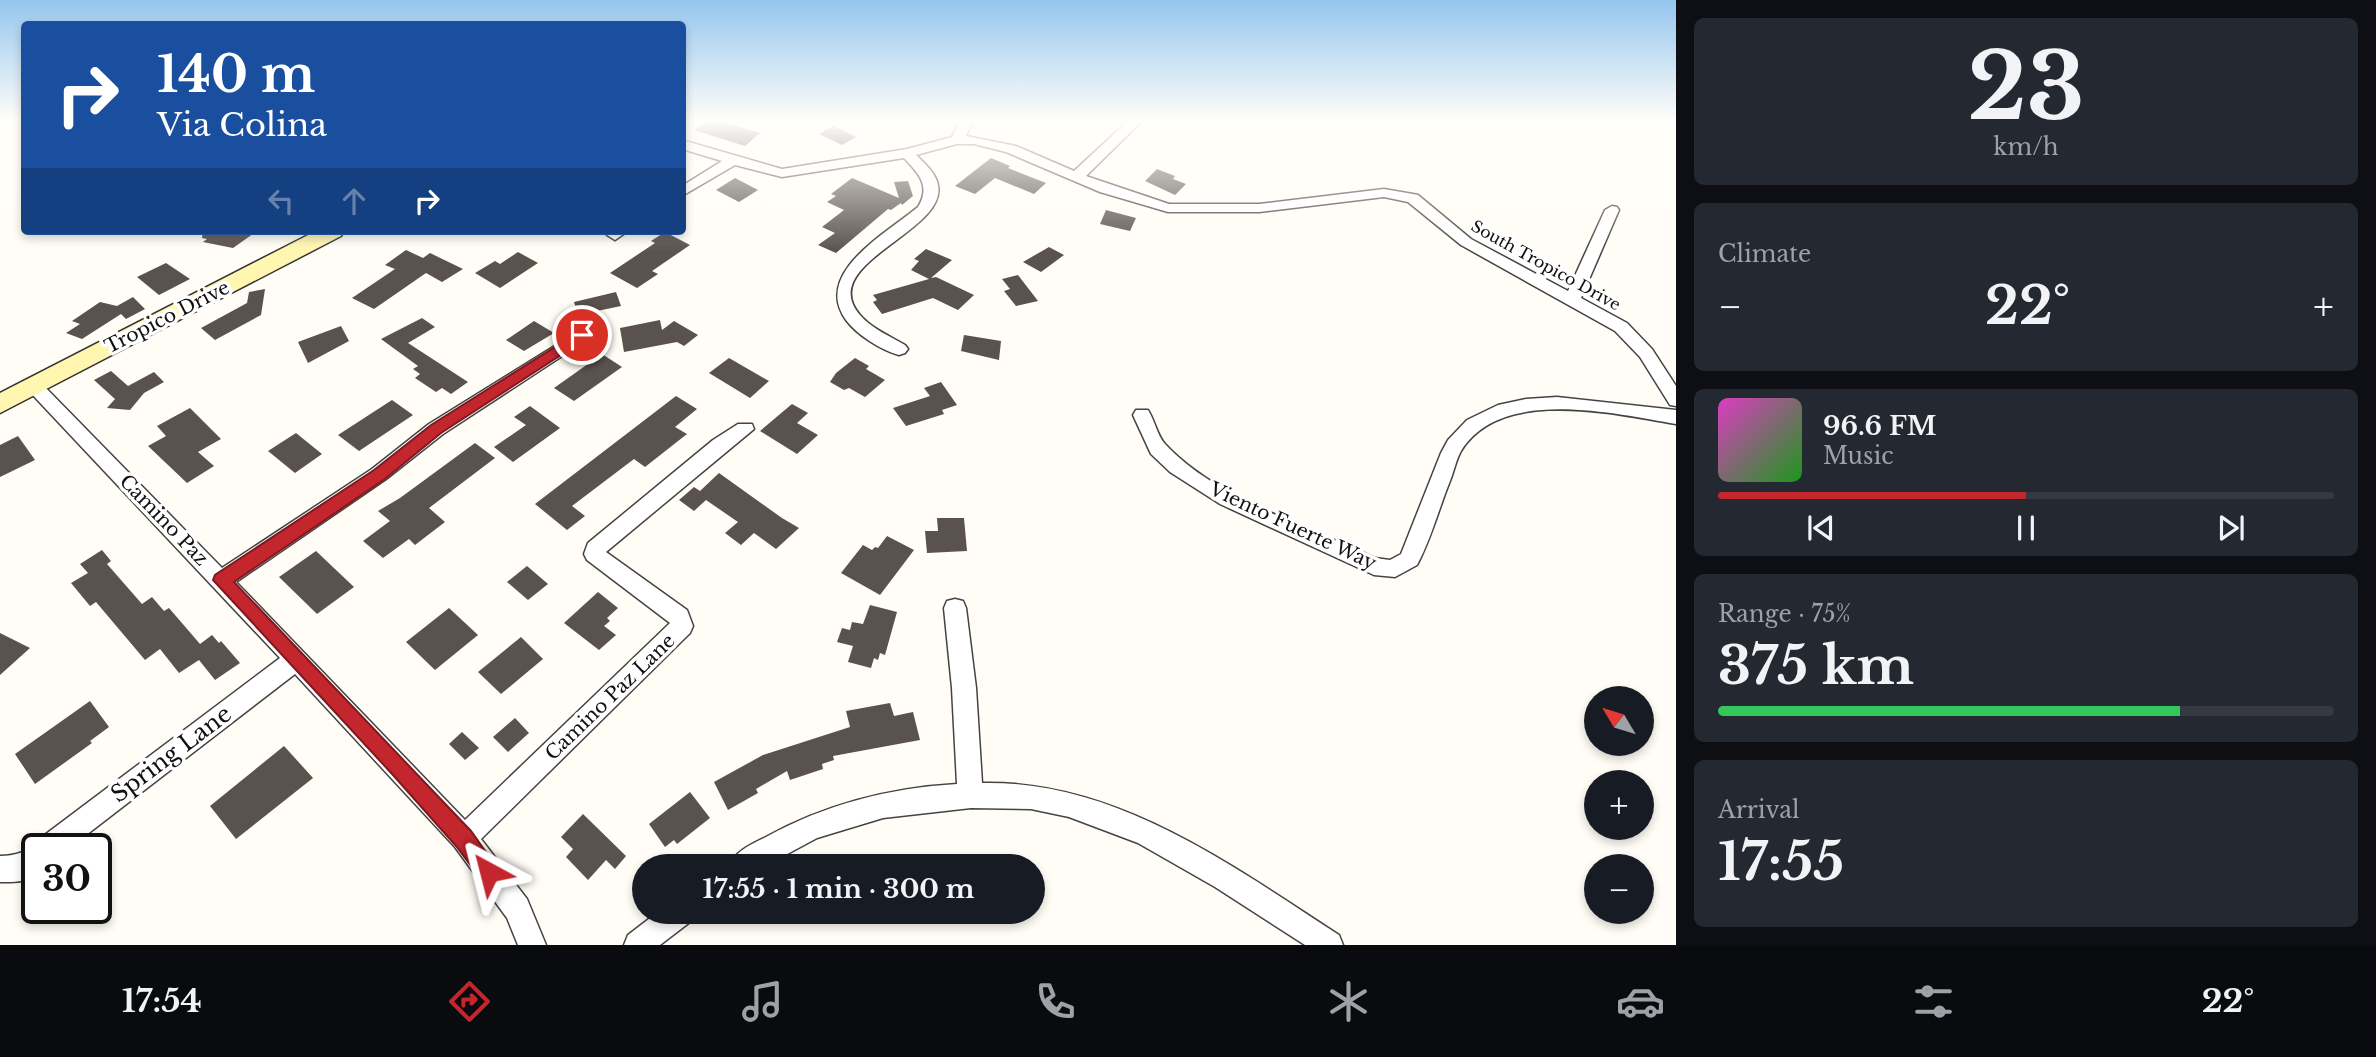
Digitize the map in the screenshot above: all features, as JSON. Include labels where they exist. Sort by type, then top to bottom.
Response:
[{"type":"street","points":[[686,189],[726,164]]},
{"type":"street","name":"South Tropico Drive","points":[[748,164],[782,173],[838,164]]},
{"type":"street","points":[[899,349],[866,330],[850,314],[844,297],[846,281],[855,268],[924,210],[932,199],[934,191],[929,178],[917,164]]},
{"type":"street","name":"South Tropico Drive","points":[[1044,164],[1075,178],[1168,208],[1259,208],[1384,193],[1413,198],[1466,242],[1621,327],[1646,353],[1676,400]]},
{"type":"street","points":[[1075,178],[1090,164]]},
{"type":"street","points":[[1572,300],[1612,210]]},
{"type":"street","name":"Tropico Drive","points":[[0,404],[325,235]]},
{"type":"street","points":[[222,580],[379,474],[436,429],[582,335]]},
{"type":"street","name":"Camino Paz","points":[[34,386],[222,580],[464,838],[517,909],[532,945]]},
{"type":"street","name":"Viento Fuerte Way","points":[[1142,415],[1156,447],[1182,471],[1220,494],[1368,564],[1394,569],[1403,567],[1410,559],[1455,444],[1488,416],[1504,408],[1571,404],[1676,417]]},
{"type":"street","name":"Camino Paz Lane","points":[[464,838],[682,626],[679,617],[594,554],[595,549],[720,445],[745,429]]},
{"type":"street","points":[[955,608],[964,688],[970,794]]},
{"type":"street","name":"Spring Lane","points":[[68,833],[295,660]]},
{"type":"street","points":[[761,854],[785,839],[845,814],[913,799],[970,794],[1033,797],[1097,814],[1220,875],[1329,945]]},
{"type":"street","points":[[0,869],[21,869]]},
{"type":"street","points":[[638,945],[665,924]]},
{"type":"building","points":[[983,164],[1005,164],[1010,166],[1008,168],[1046,183],[1034,194],[995,178],[975,194],[955,186]]},
{"type":"building","points":[[1157,169],[1186,184],[1175,195],[1145,181]]},
{"type":"building","points":[[735,178],[758,190],[739,202],[716,190]]},
{"type":"building","points":[[852,178],[899,198],[894,182],[908,181],[913,196],[902,205],[901,203],[891,210],[888,209],[836,253],[818,245],[835,233],[822,227],[844,210],[827,202],[836,196],[831,194]]},
{"type":"building","points":[[1106,210],[1136,218],[1130,231],[1100,224]]},
{"type":"building","points":[[202,235],[251,235],[233,248],[203,242],[207,239],[202,238]]},
{"type":"building","points":[[660,235],[671,235],[690,245],[652,271],[658,274],[637,288],[610,273],[655,243],[651,241]]},
{"type":"building","points":[[1049,247],[1064,255],[1041,272],[1023,262]]},
{"type":"building","points":[[926,249],[952,260],[931,278],[936,277],[974,295],[958,310],[933,298],[882,314],[873,302],[877,300],[873,295],[929,279],[911,270],[919,261],[914,259]]},
{"type":"building","points":[[406,250],[423,258],[430,253],[463,269],[442,282],[426,273],[374,309],[352,298],[395,269],[385,265]]},
{"type":"building","points":[[518,252],[538,263],[500,288],[475,273],[495,261],[500,264]]},
{"type":"building","points":[[166,263],[190,279],[159,295],[137,277]]},
{"type":"building","points":[[1018,275],[1038,301],[1016,306],[1004,291],[1010,289],[1002,279]]},
{"type":"building","points":[[265,289],[261,315],[215,340],[201,328],[247,303],[249,292]]},
{"type":"building","points":[[616,292],[621,306],[578,315],[574,302]]},
{"type":"building","points":[[133,297],[145,309],[126,319],[121,314],[82,339],[66,333],[80,324],[72,321],[100,302],[117,306]]},
{"type":"building","points":[[422,318],[435,327],[408,343],[468,382],[451,394],[442,388],[436,392],[415,378],[420,374],[413,369],[418,366],[381,339]]},
{"type":"building","points":[[660,320],[662,330],[674,321],[698,335],[684,346],[677,342],[624,352],[620,328]]},
{"type":"building","points":[[534,321],[554,333],[524,351],[506,340]]},
{"type":"building","points":[[341,326],[349,341],[308,363],[298,342]]},
{"type":"building","points":[[964,335],[1001,341],[999,360],[961,351]]},
{"type":"building","points":[[602,354],[622,367],[574,401],[554,388]]},
{"type":"building","points":[[729,358],[769,381],[750,398],[709,373]]},
{"type":"building","points":[[855,358],[869,366],[866,369],[885,380],[865,397],[830,382],[836,373]]},
{"type":"building","points":[[111,371],[128,386],[154,372],[164,382],[144,393],[130,410],[107,408],[115,399],[94,380]]},
{"type":"building","points":[[941,382],[957,405],[942,410],[944,414],[906,426],[893,408],[930,396],[924,388]]},
{"type":"building","points":[[676,396],[697,409],[675,427],[687,434],[645,467],[634,459],[572,506],[585,516],[567,530],[535,504]]},
{"type":"building","points":[[392,400],[413,415],[359,451],[338,435]]},
{"type":"building","points":[[792,404],[808,413],[797,423],[818,435],[797,454],[760,431]]},
{"type":"building","points":[[530,406],[560,428],[513,462],[494,447],[526,425],[514,417]]},
{"type":"building","points":[[190,408],[221,439],[198,452],[214,466],[187,483],[148,446],[166,436],[157,426]]},
{"type":"building","points":[[296,433],[322,454],[295,473],[268,451]]},
{"type":"building","points":[[18,436],[35,460],[0,477],[0,445]]},
{"type":"building","points":[[475,443],[495,458],[429,508],[445,522],[415,545],[409,539],[383,558],[363,541],[390,521],[378,511]]},
{"type":"building","points":[[719,473],[799,528],[776,549],[754,533],[741,545],[725,533],[738,522],[706,500],[694,511],[679,500],[694,487],[700,491]]},
{"type":"building","points":[[937,518],[964,518],[967,551],[927,553],[925,531],[938,531]]},
{"type":"building","points":[[887,536],[914,550],[880,595],[841,573],[863,545],[872,550],[878,548]]},
{"type":"building","points":[[102,550],[111,561],[107,564],[142,604],[152,597],[164,611],[169,608],[200,644],[212,635],[219,643],[221,641],[240,663],[215,680],[199,660],[179,673],[160,649],[145,660],[96,602],[90,606],[71,583],[88,573],[80,564]]},
{"type":"building","points":[[316,551],[354,587],[317,614],[279,577]]},
{"type":"building","points":[[527,566],[548,584],[528,600],[507,582]]},
{"type":"building","points":[[598,592],[618,608],[607,618],[610,621],[604,626],[616,635],[599,650],[564,623]]},
{"type":"building","points":[[870,605],[897,612],[885,655],[880,653],[878,660],[874,658],[871,668],[848,662],[853,646],[837,642],[842,628],[850,630],[852,622],[863,624]]},
{"type":"building","points":[[449,608],[478,635],[435,670],[406,642]]},
{"type":"building","points":[[0,633],[30,648],[0,675]]},
{"type":"building","points":[[521,637],[543,659],[501,694],[478,672]]},
{"type":"building","points":[[90,701],[109,727],[90,741],[92,743],[35,784],[15,754]]},
{"type":"building","points":[[890,703],[894,716],[913,712],[920,740],[833,756],[834,760],[822,764],[823,769],[790,780],[787,771],[756,789],[758,793],[728,810],[714,782],[763,755],[850,727],[846,711]]},
{"type":"building","points":[[515,718],[529,733],[508,752],[493,737]]},
{"type":"building","points":[[462,732],[479,748],[465,760],[449,744]]},
{"type":"building","points":[[284,746],[313,778],[236,839],[210,806]]},
{"type":"building","points":[[690,792],[710,818],[677,844],[674,840],[665,847],[649,824]]},
{"type":"building","points":[[583,814],[626,856],[615,869],[606,860],[588,880],[566,857],[573,849],[561,837]]},
{"type":"route","points":[[489,872],[464,838],[400,768],[222,580],[379,474],[436,429],[582,335]]}]
